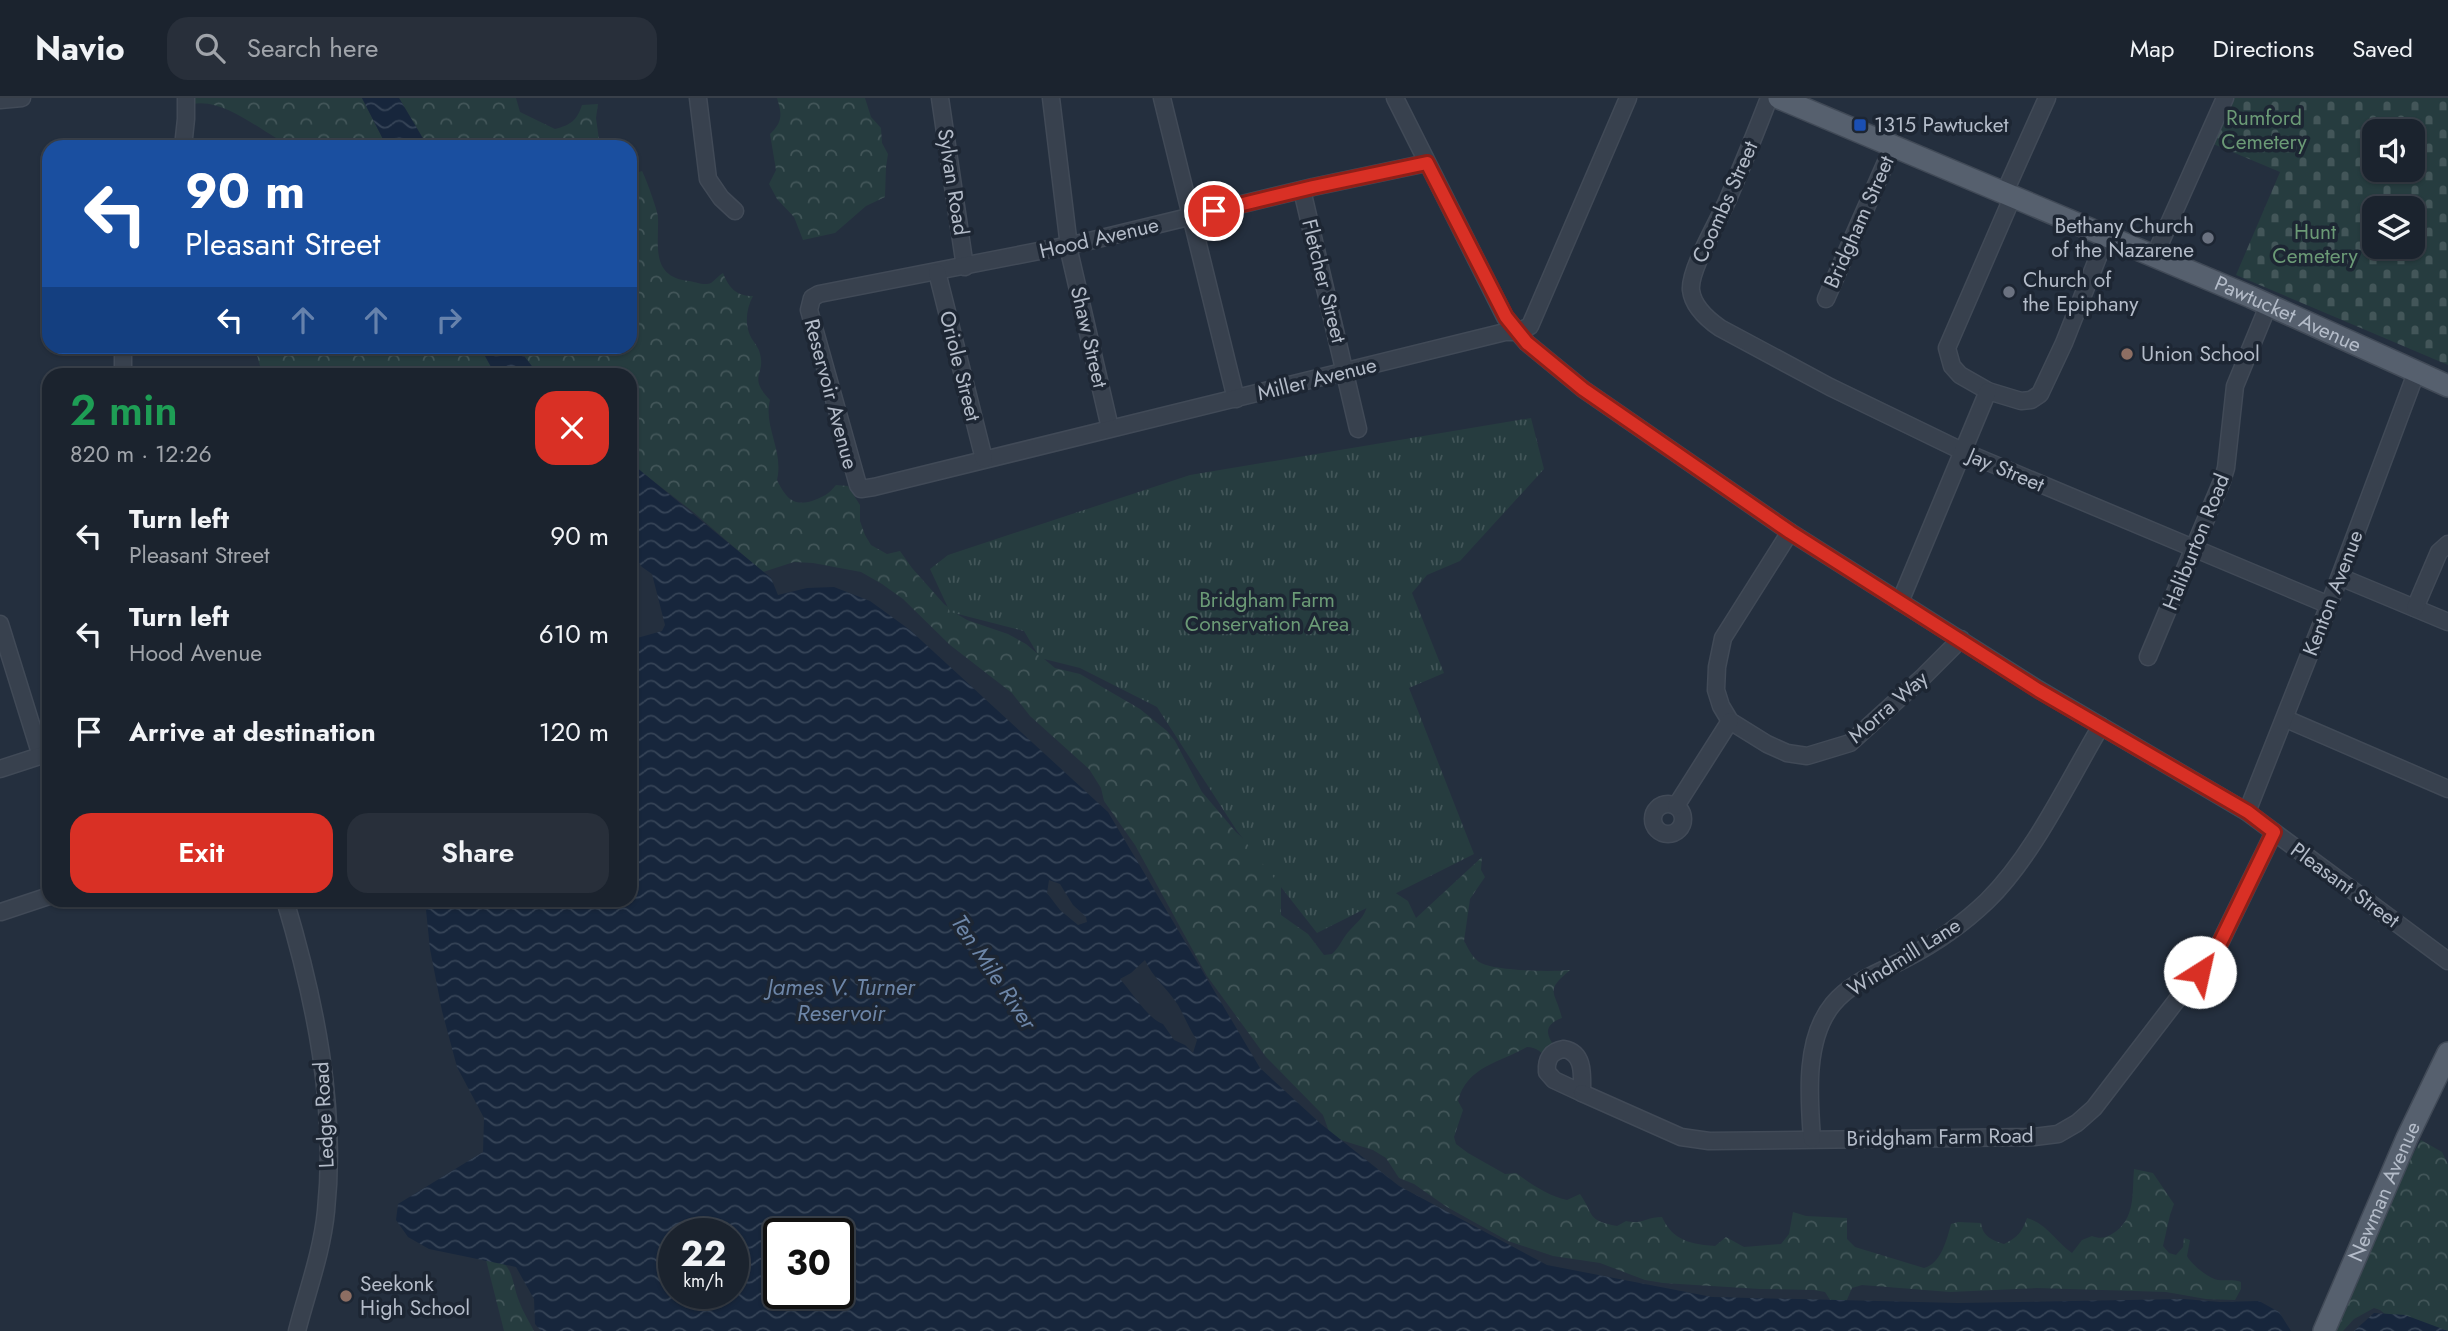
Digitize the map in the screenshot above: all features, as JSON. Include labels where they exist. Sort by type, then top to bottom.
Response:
[{"type":"main road","name":"Pawtucket Avenue","points":[[1779,98],[2268,306],[2448,386]]},
{"type":"main road","name":"Newman Avenue","points":[[2324,1331],[2407,1138],[2448,1053]]},
{"type":"street","points":[[0,100],[22,98]]},
{"type":"street","points":[[184,140],[186,98]]},
{"type":"street","points":[[698,98],[708,179],[721,198],[735,211]]},
{"type":"street","name":"Sylvan Road","points":[[940,98],[965,267]]},
{"type":"street","name":"Shaw Street","points":[[1051,98],[1070,255],[1110,428]]},
{"type":"street","points":[[1162,98],[1236,399]]},
{"type":"street","name":"Pleasant Street","points":[[1395,98],[1506,317],[1517,332],[1547,360],[1611,410],[1790,532],[2038,690],[2248,812],[2448,961]]},
{"type":"street","points":[[1517,332],[1530,326],[1628,98]]},
{"type":"street","name":"Coombs Street","points":[[1698,307],[1691,289],[1693,275],[1769,98]]},
{"type":"street","points":[[2047,98],[1947,348],[1952,366],[1960,375],[1988,391],[2021,401],[2031,400],[2040,394],[2059,355],[2106,237]]},
{"type":"street","points":[[2154,257],[2225,98]]},
{"type":"street","name":"Bridgham Street","points":[[1826,299],[1892,146]]},
{"type":"street","name":"Hood Avenue","points":[[812,298],[820,294],[1070,245],[1427,163]]},
{"type":"street","name":"Fletcher Street","points":[[1302,190],[1359,429]]},
{"type":"street","name":"Oriole Street","points":[[937,272],[984,459]]},
{"type":"street","name":"Reservoir Avenue","points":[[812,298],[809,310],[854,478],[861,489]]},
{"type":"street","name":"Haliburton Road","points":[[2148,657],[2226,468],[2235,386],[2268,306]]},
{"type":"street","name":"Jay Street","points":[[1698,307],[1720,328],[1830,387],[1962,451],[2329,605]]},
{"type":"street","name":"Miller Avenue","points":[[861,489],[874,488],[1505,332],[1517,332]]},
{"type":"street","name":"Kenton Avenue","points":[[2248,812],[2286,719],[2416,373]]},
{"type":"street","points":[[1900,602],[1988,391]]},
{"type":"street","points":[[1676,806],[1730,721],[1716,690],[1723,638],[1790,532]]},
{"type":"street","points":[[2416,608],[2439,552],[2448,544]]},
{"type":"street","points":[[2340,576],[2448,622]]},
{"type":"street","points":[[0,624],[42,746]]},
{"type":"street","name":"Morra Way","points":[[1730,721],[1787,753],[1807,756],[1850,743],[1924,677],[1961,639]]},
{"type":"street","points":[[2286,719],[2448,789]]},
{"type":"street","name":"Windmill Lane","points":[[1812,1139],[1810,1071],[1819,1029],[1831,1006],[1860,981],[1937,941],[1987,901],[2017,867],[2101,726]]},
{"type":"street","points":[[0,769],[42,756]]},
{"type":"street","name":"Bridgham Farm Road","points":[[1583,1093],[1681,1137],[1709,1141],[2034,1137],[2058,1134],[2077,1123],[2094,1108],[2219,945],[2274,832]]},
{"type":"street","points":[[1,912],[42,898]]},
{"type":"street","name":"Ledge Road","points":[[287,907],[300,949],[326,1082],[328,1154],[323,1230],[297,1331]]},
{"type":"green space","points":[[192,98],[362,98],[383,140],[277,140],[225,109],[203,103],[193,104]]},
{"type":"green space","points":[[399,98],[516,98],[520,112],[555,129],[573,121],[582,105],[598,104],[596,118],[599,140],[424,140]]},
{"type":"green space","points":[[777,98],[865,98],[871,117],[881,128],[882,143],[888,154],[885,197],[866,206],[835,233],[803,240],[794,217],[777,199],[769,184],[776,170],[770,134],[780,118]]},
{"type":"green space","name":"Hunt Cemetery","points":[[2232,98],[2448,98],[2448,365],[2236,275],[2280,172],[2211,143]]},
{"type":"green space","points":[[642,171],[651,194],[657,214],[659,258],[668,273],[677,278],[706,284],[723,273],[734,290],[742,295],[753,296],[747,312],[747,323],[749,334],[760,354],[758,380],[770,400],[769,419],[778,459],[777,480],[786,495],[799,503],[823,497],[836,485],[848,486],[860,505],[860,521],[871,545],[887,554],[900,551],[944,604],[957,614],[1008,634],[1026,644],[1055,668],[1080,674],[1140,709],[1167,731],[1202,792],[1236,832],[1267,860],[1281,885],[1281,915],[1308,934],[1324,955],[1335,951],[1362,917],[1367,906],[1391,890],[1408,901],[1416,918],[1482,857],[1481,870],[1485,877],[1470,899],[1464,941],[1473,956],[1481,963],[1499,968],[1570,970],[1554,987],[1562,1018],[1551,1024],[1548,1032],[1558,1050],[1547,1059],[1538,1050],[1527,1047],[1486,1067],[1462,1089],[1458,1101],[1463,1110],[1454,1137],[1456,1144],[1468,1153],[1505,1174],[1516,1173],[1553,1196],[1567,1200],[1580,1194],[1592,1216],[1607,1224],[1617,1226],[1626,1221],[1662,1217],[1666,1225],[1684,1240],[1715,1246],[1726,1237],[1744,1247],[1781,1244],[1789,1234],[1793,1212],[1806,1216],[1847,1218],[1847,1239],[1855,1247],[1924,1268],[1935,1262],[1951,1224],[1958,1222],[1981,1223],[1986,1235],[2004,1244],[2019,1234],[2027,1218],[2040,1224],[2072,1253],[2082,1240],[2092,1236],[2105,1237],[2120,1228],[2129,1214],[2134,1169],[2153,1173],[2174,1204],[2163,1246],[2169,1253],[2176,1255],[2183,1247],[2184,1238],[2190,1240],[2187,1256],[2201,1271],[2218,1280],[2241,1282],[2241,1289],[2235,1300],[2206,1299],[2166,1292],[2037,1288],[1950,1292],[1862,1285],[1852,1288],[1846,1302],[1832,1303],[1825,1292],[1814,1290],[1760,1289],[1645,1280],[1600,1263],[1553,1256],[1508,1241],[1447,1207],[1414,1184],[1399,1178],[1386,1158],[1373,1150],[1331,1137],[1323,1115],[1266,1057],[1207,976],[1135,845],[1104,801],[1101,788],[1089,769],[1030,716],[1012,693],[950,645],[903,599],[882,584],[861,572],[813,563],[794,562],[763,572],[637,469],[637,368],[533,368],[522,354],[637,354],[637,173]]},
{"type":"green space","points":[[257,354],[484,354],[492,368],[260,368]]},
{"type":"green space","name":"Bridgham Farm Conservation Area","points":[[1531,418],[1544,469],[1460,561],[1427,575],[1412,593],[1444,673],[1409,688],[1474,854],[1317,933],[1237,831],[1157,707],[1080,668],[1040,658],[1024,631],[950,612],[930,569],[948,555],[1190,475]]},
{"type":"green space","points":[[2421,1140],[2442,1152],[2448,1164],[2448,1331],[2390,1318],[2374,1308],[2354,1319],[2343,1331],[2323,1331],[2395,1150],[2408,1163]]},
{"type":"green space","points":[[485,1256],[495,1258],[507,1266],[534,1331],[504,1331]]},
{"type":"water","points":[[362,98],[399,98],[424,140],[383,140]]},
{"type":"water","points":[[484,354],[522,354],[533,368],[492,368]]},
{"type":"water","name":"James V. Turner Reservoir","points":[[637,468],[771,578],[778,595],[807,588],[834,587],[870,601],[910,630],[1108,812],[1260,1068],[1321,1124],[1399,1186],[1547,1265],[1712,1297],[1958,1303],[2184,1299],[2259,1301],[2279,1312],[2291,1331],[541,1331],[535,1324],[534,1299],[516,1267],[429,1249],[408,1237],[396,1220],[398,1204],[483,1152],[484,1118],[457,1067],[442,1011],[430,949],[426,907],[637,907],[637,638],[662,631],[665,625],[652,574],[637,560]],"holes":[[[1049,880],[1060,884],[1073,905],[1086,917],[1087,922],[1078,925],[1060,910],[1047,893]],[[1145,960],[1178,1005],[1197,1040],[1193,1053],[1174,1040],[1163,1024],[1146,1011],[1120,979]]]},
{"type":"water","points":[[2374,1313],[2405,1315],[2448,1331],[2354,1331]]},
{"type":"place","name":"1315 Pawtucket","points":[[1860,125]]},
{"type":"place","name":"Bethany Church of the Nazarene","points":[[2208,238]]},
{"type":"place","name":"Church of the Epiphany","points":[[2009,292]]},
{"type":"place","name":"Union School","points":[[2127,354]]},
{"type":"place","name":"Seekonk High School","points":[[346,1296]]},
{"type":"route","points":[[1214,211],[1427,163],[1506,317],[1527,343],[1583,389],[1790,532],[2038,690],[2248,812],[2274,832],[2219,945],[2200,972]]},
{"type":"park label","name":"Rumford Cemetery","points":[[2264,130]]},
{"type":"water label","name":"Ten Mile River","points":[[994,972]]}]
